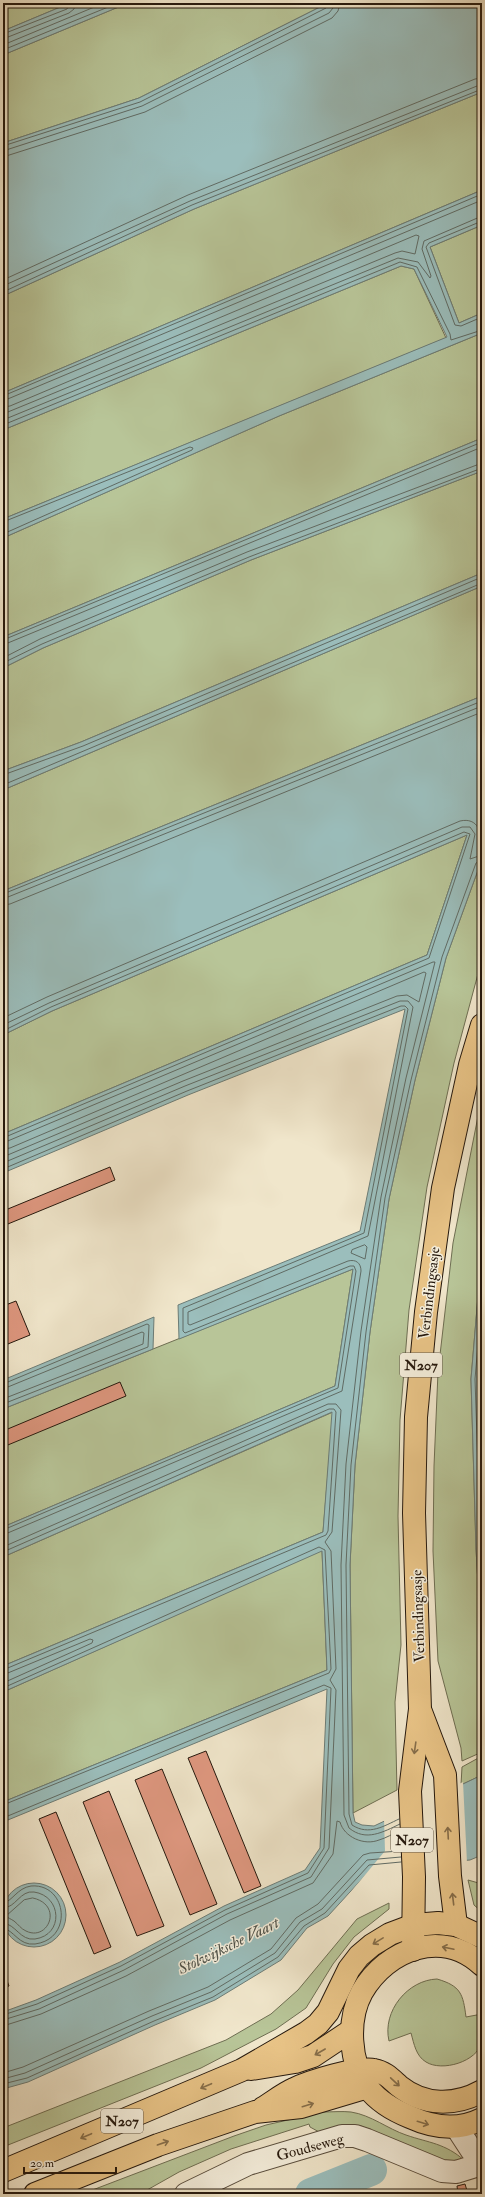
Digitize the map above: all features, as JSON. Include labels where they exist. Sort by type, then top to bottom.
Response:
[{"type":"main road","name":"Verbindingsasje","points":[[414,1925],[410,1791],[420,1710],[414,1513],[416,1417],[426,1312],[443,1188],[470,1065],[482,1025]]},
{"type":"main road","name":"Verbindingsasje","points":[[420,1710],[445,1775],[450,1872],[456,1925]]},
{"type":"main road","name":"N207","points":[[3,2171],[242,2070],[306,2032],[318,2024],[328,2012],[349,1969],[359,1956],[372,1945],[390,1934],[414,1925],[438,1923],[456,1925],[482,1937]]},
{"type":"main road","name":"N207","points":[[413,1950],[414,1925]]},
{"type":"main road","points":[[482,1965],[456,1950],[443,1946],[429,1946],[413,1950],[391,1959],[375,1973],[362,1993],[356,2010],[352,2030],[353,2045],[363,2078],[378,2098],[398,2113],[436,2126],[457,2128],[482,2119]]},
{"type":"main road","name":"N207","points":[[242,2070],[295,2062],[314,2056],[352,2030]]},
{"type":"main road","name":"N207","points":[[35,2194],[158,2145],[255,2112],[301,2107],[379,2072],[412,2094],[436,2102],[449,2103],[462,2101],[482,2091]]},
{"type":"street","points":[[457,2128],[472,2151],[482,2155]]},
{"type":"street","name":"Goudseweg","points":[[186,2194],[248,2164],[342,2136],[355,2136],[367,2140],[442,2171],[456,2172],[482,2164]]},
{"type":"green space","points":[[3,3],[70,3],[3,31]]},
{"type":"green space","points":[[128,3],[328,3],[139,98],[3,143],[3,55]]},
{"type":"green space","points":[[482,92],[482,190],[3,393],[3,296],[194,209]]},
{"type":"green space","points":[[482,225],[482,313],[459,323],[430,247]]},
{"type":"green space","points":[[401,266],[414,269],[446,338],[3,519],[3,430]]},
{"type":"green space","points":[[482,333],[482,438],[3,637],[3,538],[279,416]]},
{"type":"green space","points":[[482,471],[482,573],[81,742],[3,771],[3,668],[43,648],[251,560]]},
{"type":"green space","points":[[482,586],[482,696],[3,891],[3,790]]},
{"type":"green space","points":[[467,835],[427,955],[3,1134],[3,1035],[52,1011]]},
{"type":"green space","points":[[482,859],[482,959],[454,1063],[427,1187],[409,1310],[400,1420],[398,1516],[401,1645],[395,1702],[397,1790],[353,1813],[350,1565],[355,1465],[370,1332],[389,1199],[415,1080],[446,958]]},
{"type":"green space","points":[[482,1096],[482,1249],[471,1379],[476,1549],[482,1651],[482,1752],[462,1761],[461,1748],[438,1661],[433,1551],[434,1466],[438,1372],[453,1243]]},
{"type":"green space","points":[[353,1269],[335,1386],[3,1527],[3,1409]]},
{"type":"green space","points":[[333,1412],[323,1532],[3,1666],[3,1557]]},
{"type":"green space","points":[[322,1550],[327,1670],[3,1802],[3,1692]]},
{"type":"green space","points":[[482,1756],[482,1775],[461,1785],[462,1767]]},
{"type":"green space","points":[[468,1880],[482,1884],[482,1912],[474,1905]]},
{"type":"green space","points":[[389,1903],[389,1909],[354,1937],[333,1964],[306,2008],[276,2029],[201,2068],[3,2147],[3,2128],[226,2040],[271,2014],[298,1990],[357,1919]]},
{"type":"green space","points":[[437,1979],[456,1988],[464,2002],[466,2017],[482,2014],[483,2032],[483,2039],[479,2049],[473,2055],[458,2063],[441,2066],[426,2062],[420,2056],[411,2033],[389,2041],[388,2030],[389,2019],[393,2008],[407,1991],[426,1981]]},
{"type":"green space","points":[[323,2112],[351,2112],[366,2116],[414,2138],[437,2144],[451,2150],[465,2161],[445,2162],[361,2126],[343,2126],[321,2133],[310,2127],[309,2124],[231,2149],[179,2172],[140,2194],[82,2194],[266,2125]]},
{"type":"water","points":[[70,3],[128,3],[3,55],[3,31]]},
{"type":"water","points":[[328,3],[482,3],[482,92],[194,209],[3,296],[3,143],[139,98]]},
{"type":"water","points":[[482,190],[482,225],[430,247],[459,323],[482,313],[482,333],[279,416],[3,538],[3,519],[447,337],[414,269],[401,266],[3,430],[3,393]]},
{"type":"water","points":[[482,438],[482,471],[251,560],[43,648],[3,668],[3,637]]},
{"type":"water","points":[[482,573],[482,586],[3,790],[3,771],[81,742]]},
{"type":"water","name":"Stolwijksche Vaart","points":[[482,696],[482,859],[446,958],[415,1080],[389,1199],[370,1332],[355,1465],[350,1565],[353,1813],[355,1822],[362,1825],[374,1826],[482,1775],[482,1855],[470,1860],[372,1868],[328,1916],[307,1928],[281,1960],[215,2000],[28,2082],[3,2089],[3,2012],[36,2000],[120,1962],[224,1906],[305,1870],[320,1848],[327,1689],[3,1822],[3,1802],[327,1670],[322,1551],[3,1692],[3,1666],[323,1532],[332,1412],[3,1557],[3,1527],[335,1386],[353,1269],[179,1339],[178,1305],[360,1231],[405,1009],[188,1095],[3,1173],[3,1134],[427,955],[467,835],[52,1011],[3,1035],[3,891]]},
{"type":"water","points":[[482,1249],[482,1651],[476,1549],[471,1379]]},
{"type":"water","points":[[154,1317],[153,1349],[3,1409],[3,1380]]},
{"type":"water","points":[[28,1883],[40,1883],[57,1892],[64,1903],[66,1915],[64,1927],[57,1938],[40,1947],[28,1947],[16,1942],[7,1933],[2,1921],[2,1909],[7,1897],[16,1888]]},
{"type":"pier","points":[[463,1782],[467,1863],[373,1870],[329,1918],[385,1851],[384,1819]]},
{"type":"building","points":[[110,1167],[115,1180],[3,1226],[3,1211]]},
{"type":"building","points":[[16,1301],[30,1335],[3,1346],[3,1306]]},
{"type":"building","points":[[120,1382],[126,1396],[3,1447],[3,1431]]},
{"type":"building","points":[[206,1751],[261,1886],[244,1893],[188,1758]]},
{"type":"building","points":[[162,1769],[217,1904],[190,1915],[135,1780]]},
{"type":"building","points":[[109,1791],[164,1926],[137,1936],[83,1802]]},
{"type":"building","points":[[56,1812],[111,1947],[94,1954],[39,1819]]},
{"type":"building","points":[[3,1970],[9,1986],[3,1988]]},
{"type":"building","points":[[465,2184],[468,2194],[458,2194],[457,2186]]},
{"type":"waterway","points":[[311,2194],[371,2170]]}]
